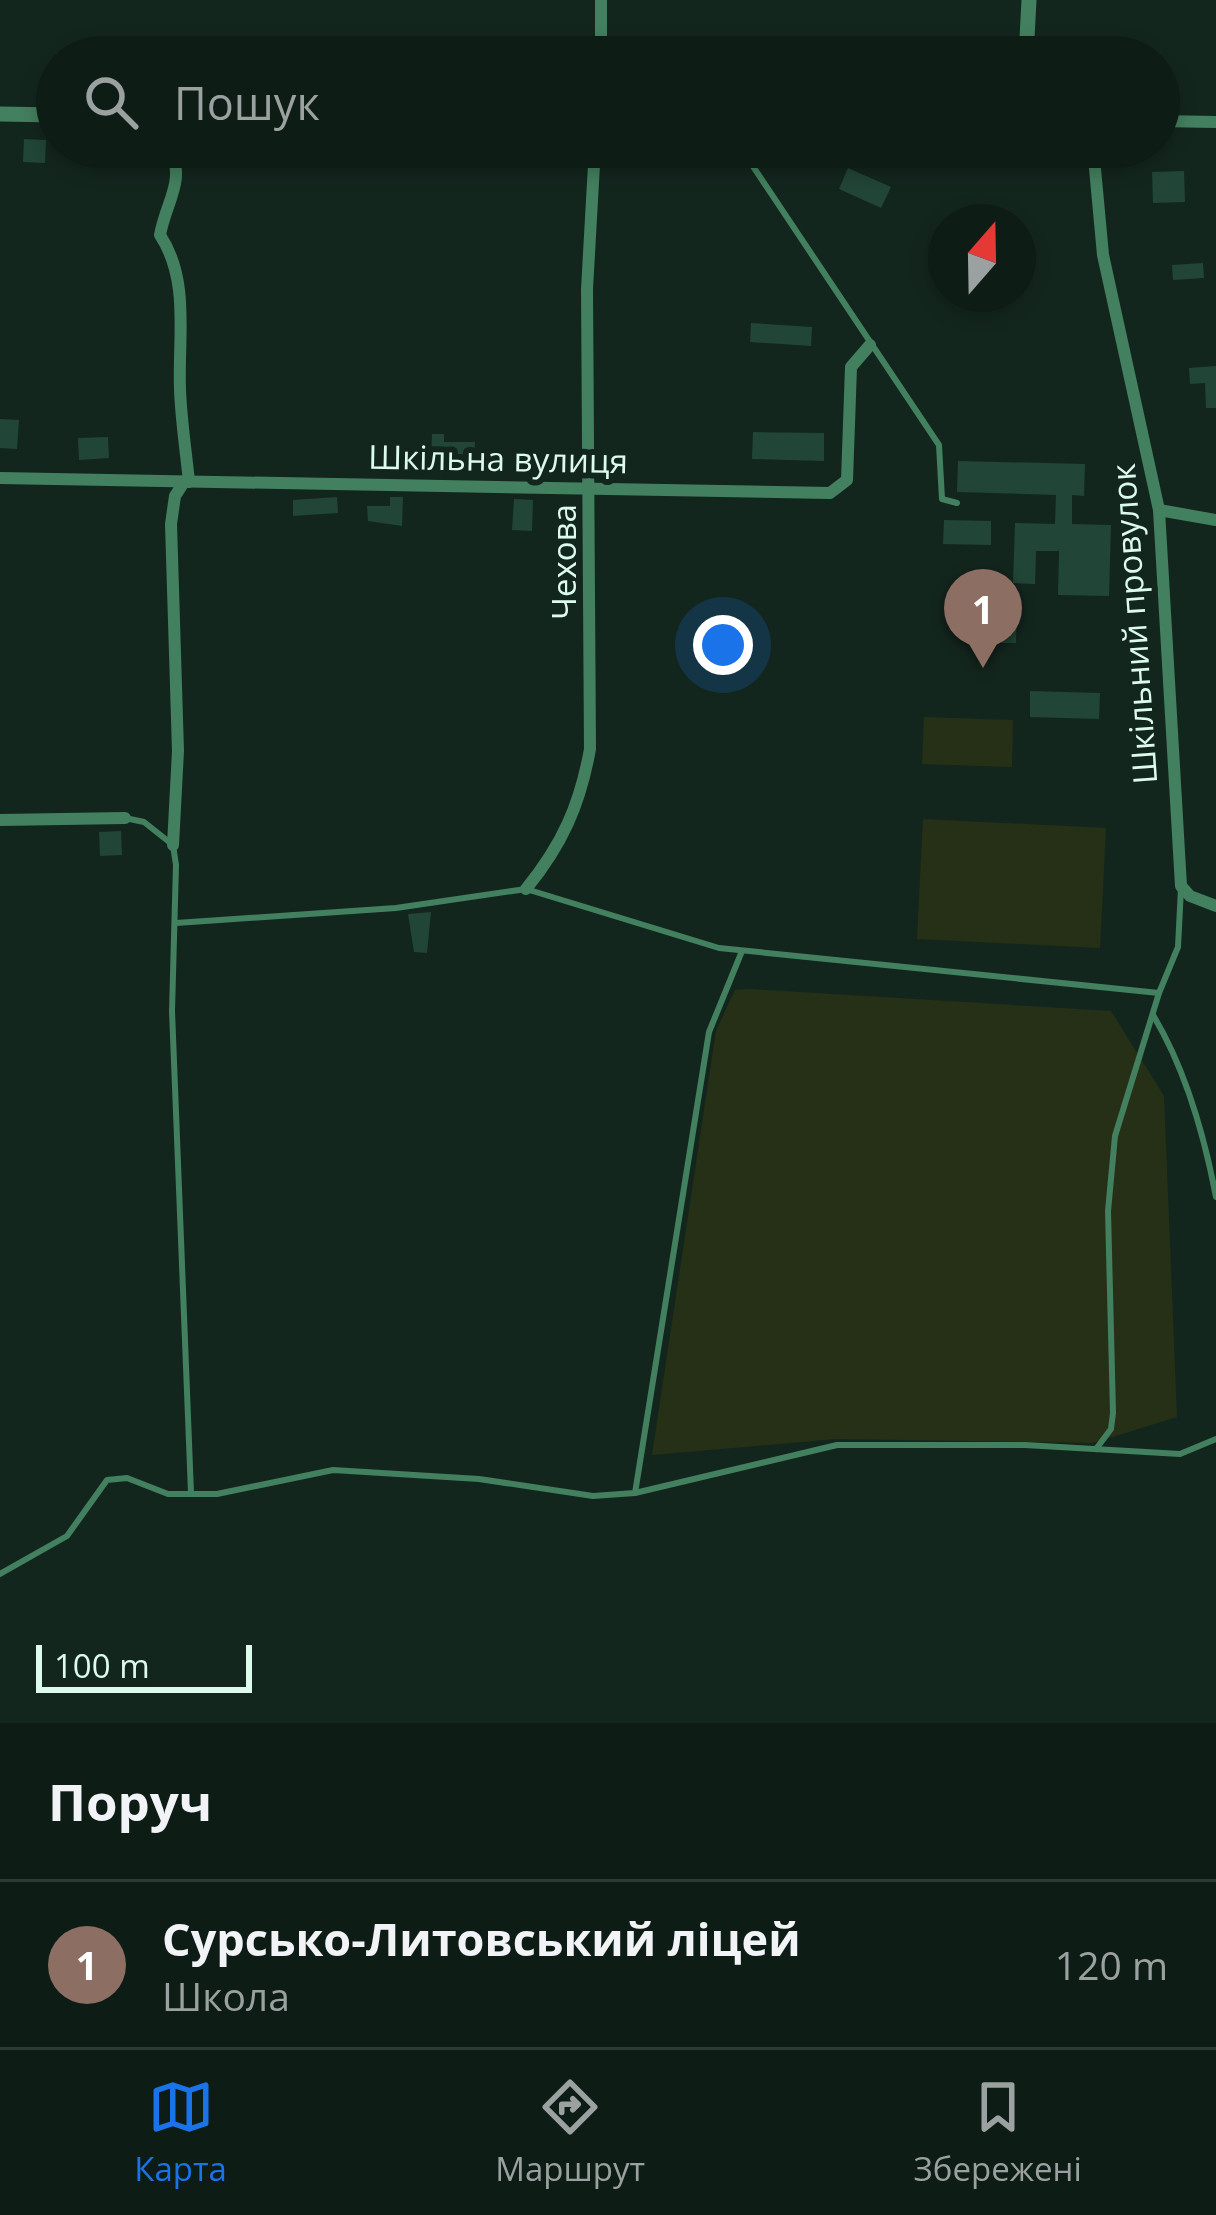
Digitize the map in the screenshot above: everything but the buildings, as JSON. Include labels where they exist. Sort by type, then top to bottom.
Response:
[{"type":"street","points":[[601,0],[601,36]]},
{"type":"street","points":[[1027,36],[1028,0]]},
{"type":"street","points":[[0,114],[36,115]]},
{"type":"street","points":[[1180,121],[1216,122]]},
{"type":"street","points":[[173,845],[178,752],[171,524],[175,496],[186,482],[180,396],[183,328],[172,254],[160,235],[177,190],[178,168]]},
{"type":"street","name":"Чехова","points":[[526,889],[565,836],[580,802],[590,749],[587,290],[595,168]]},
{"type":"street","name":"Шкільний провулок","points":[[1095,168],[1103,255],[1159,510],[1181,886]]},
{"type":"street","name":"Шкільна вулиця","points":[[0,478],[836,492],[848,474],[851,368],[870,345]]},
{"type":"street","points":[[1159,510],[1216,520]]},
{"type":"street","points":[[0,820],[125,818]]},
{"type":"street","points":[[1181,886],[1190,896],[1216,906]]},
{"type":"lane","points":[[754,168],[939,445],[942,499],[957,503]]},
{"type":"lane","points":[[125,818],[144,823],[173,845],[172,1011],[191,1494]]},
{"type":"lane","points":[[1096,1448],[1111,1429],[1113,1413],[1108,1211],[1115,1136],[1154,1002],[1178,946],[1181,886]]},
{"type":"lane","points":[[176,922],[396,908],[526,889],[652,930],[742,950],[835,964],[1055,979],[1159,993]]},
{"type":"lane","points":[[635,1493],[709,1032],[742,950]]},
{"type":"lane","points":[[1154,1002],[1153,1015],[1171,1043],[1193,1105],[1216,1197]]},
{"type":"lane","points":[[0,1574],[67,1536],[106,1480],[127,1478],[168,1494],[242,1492],[333,1470],[479,1479],[593,1496],[635,1493],[837,1444],[1180,1454],[1216,1439]]},
{"type":"green space","points":[[924,717],[1013,720],[1012,767],[922,764]]},
{"type":"green space","points":[[923,819],[1106,828],[1100,948],[917,939]]},
{"type":"green space","points":[[735,990],[1111,1011],[1164,1096],[1177,1417],[1093,1443],[836,1439],[652,1455],[716,1031]]},
{"type":"place","name":"Сурсько-Литовський ліцей","points":[[983,668]]}]
